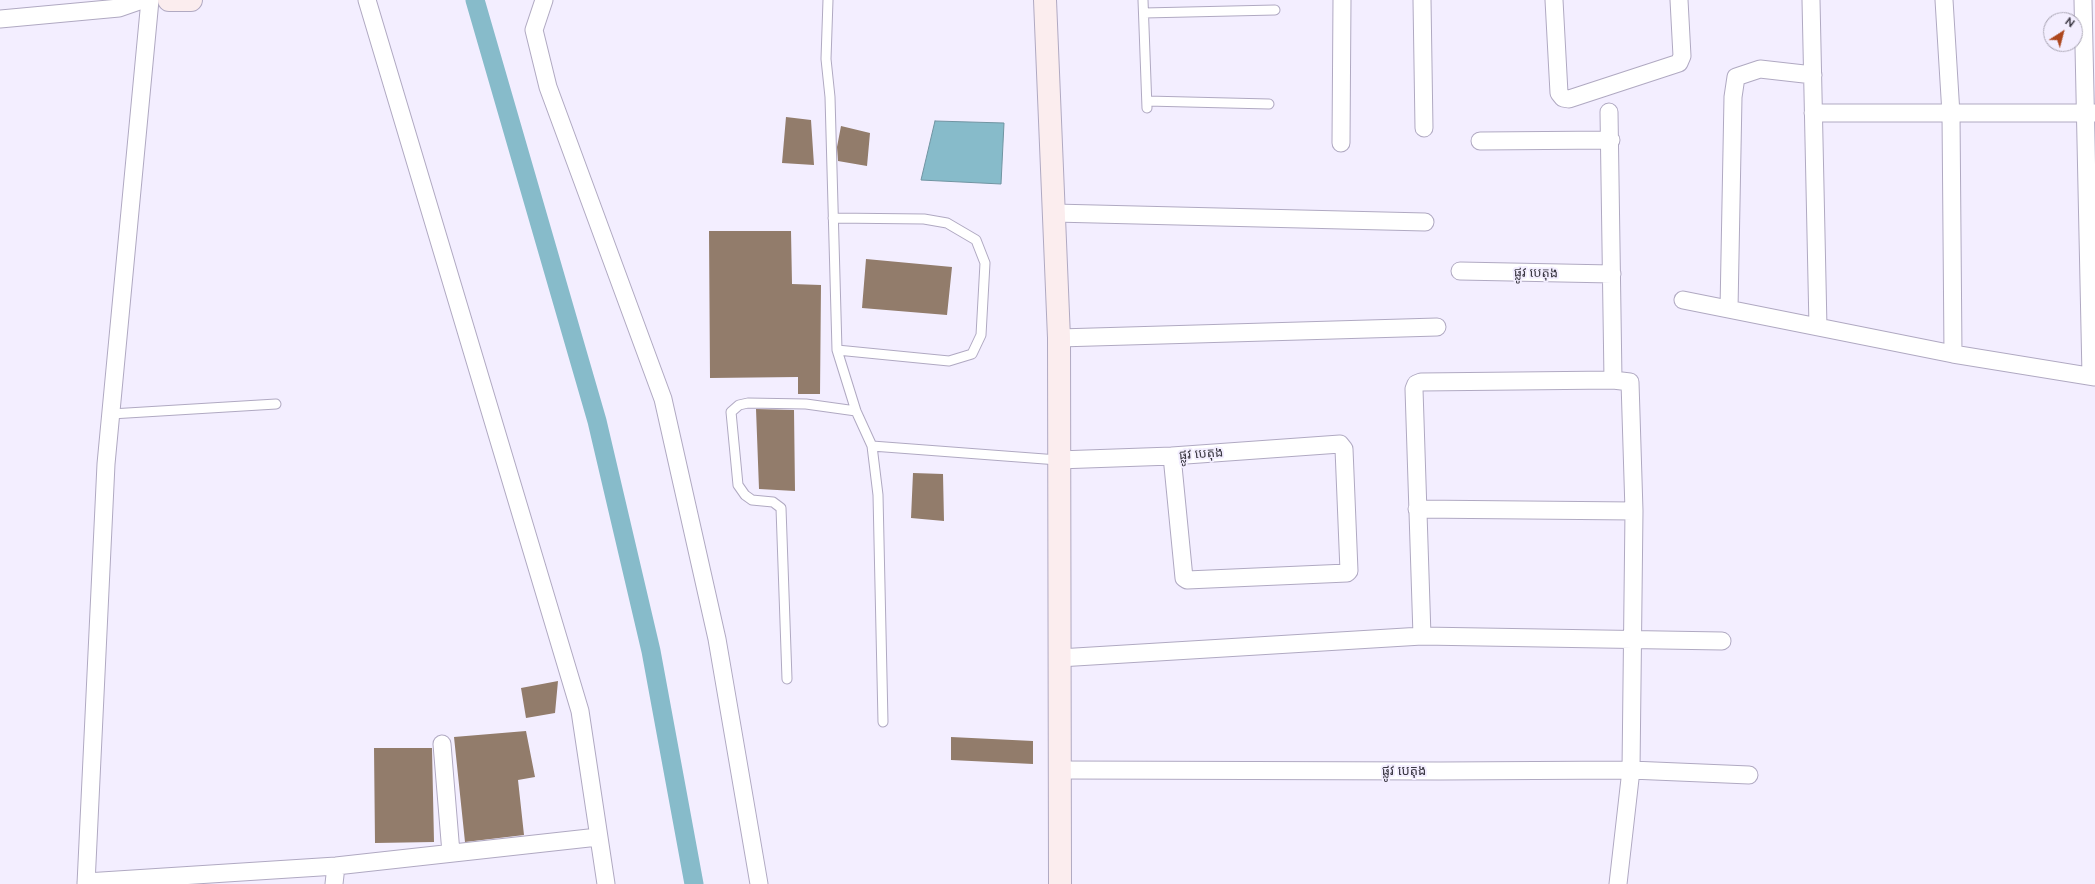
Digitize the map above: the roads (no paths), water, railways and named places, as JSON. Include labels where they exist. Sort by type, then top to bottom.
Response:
[{"type":"street","points":[[0,19],[119,8],[142,0]]},
{"type":"street","points":[[150,0],[106,464],[86,883],[336,866],[598,837]]},
{"type":"street","points":[[169,0],[191,0]]},
{"type":"street","points":[[367,0],[580,711],[606,884]]},
{"type":"street","points":[[544,0],[534,30],[548,87],[663,399],[717,639],[759,884]]},
{"type":"street","points":[[1045,0],[1059,338],[1058,460],[1060,884]]},
{"type":"street","points":[[1341,143],[1342,0]]},
{"type":"street","points":[[1422,0],[1424,128]]},
{"type":"street","points":[[1554,0],[1559,93],[1563,98],[1569,99],[1679,62],[1682,56],[1679,0]]},
{"type":"street","points":[[1811,0],[1818,327]]},
{"type":"street","points":[[1944,0],[1951,114],[1953,354]]},
{"type":"street","points":[[1683,300],[1953,354],[2093,377],[2090,113],[2083,0]]},
{"type":"street","points":[[1729,310],[1732,97],[1736,77],[1760,69],[1813,74]]},
{"type":"street","points":[[1609,112],[1611,140],[1613,380]]},
{"type":"street","points":[[1813,113],[2090,113]]},
{"type":"street","points":[[1480,141],[1611,140]]},
{"type":"street","points":[[1054,213],[1425,222]]},
{"type":"street","name":"ផ្លូវ បេតុង","points":[[1460,271],[1612,274]]},
{"type":"street","points":[[1059,338],[1437,327]]},
{"type":"street","points":[[1422,636],[1414,389],[1416,384],[1421,382],[1613,380],[1627,380],[1630,382],[1634,511],[1631,770],[1618,884]]},
{"type":"street","name":"ផ្លូវ បេតុង","points":[[1058,460],[1172,456],[1343,445],[1350,568],[1347,573],[1187,580],[1184,578],[1172,456]]},
{"type":"street","points":[[1417,509],[1634,511]]},
{"type":"street","points":[[1059,658],[1422,636],[1722,641]]},
{"type":"street","points":[[442,744],[451,853]]},
{"type":"street","name":"ផ្លូវ បេតុង","points":[[1060,770],[1631,770],[1749,775]]},
{"type":"street","points":[[334,884],[336,866]]},
{"type":"lane","points":[[828,0],[826,59],[830,97],[837,350],[856,412],[872,446],[878,496],[883,722]]},
{"type":"lane","points":[[1143,0],[1147,105],[1269,104]]},
{"type":"lane","points":[[1144,13],[1275,10]]},
{"type":"lane","points":[[833,218],[924,219],[947,224],[976,240],[985,264],[981,335],[972,354],[949,361],[837,350]]},
{"type":"lane","points":[[787,679],[780,508],[773,502],[752,500],[738,486],[731,412],[739,405],[748,403],[806,404],[856,412]]},
{"type":"lane","points":[[111,414],[276,404]]},
{"type":"lane","points":[[872,446],[1058,460]]},
{"type":"water","points":[[935,121],[1004,123],[1001,184],[921,180]]},
{"type":"waterway","points":[[475,0],[597,421],[651,651],[694,884]]}]
